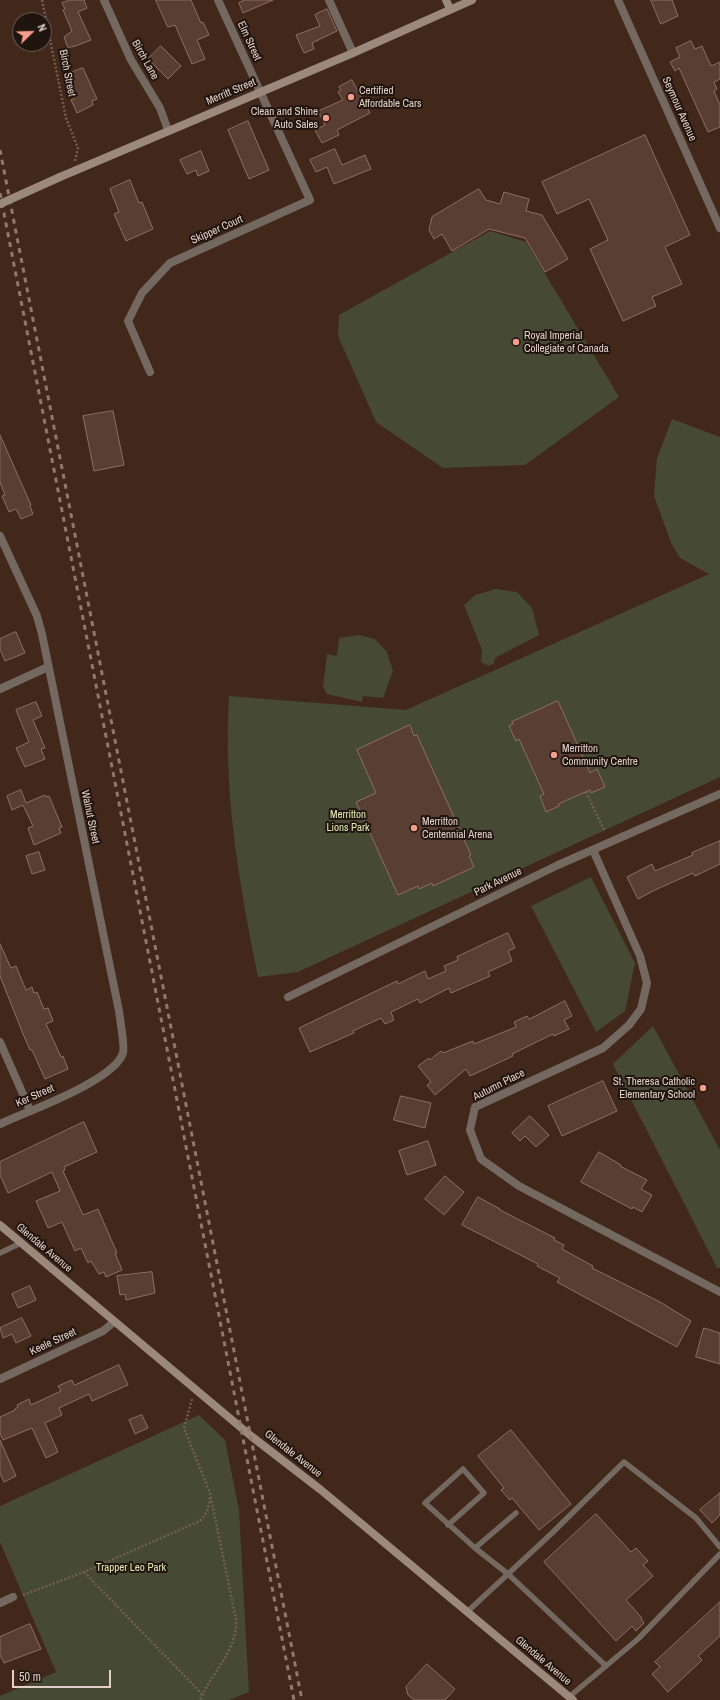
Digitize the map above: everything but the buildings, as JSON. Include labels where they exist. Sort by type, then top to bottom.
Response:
[{"type":"main road","points":[[446,0],[450,9]]},
{"type":"main road","name":"Merritt Street","points":[[0,204],[168,130],[353,53],[472,0]]},
{"type":"main road","name":"Glendale Avenue","points":[[0,1225],[251,1436],[321,1490],[571,1698]]},
{"type":"street","name":"Birch Lane","points":[[104,0],[131,60],[160,108],[168,130]]},
{"type":"street","name":"Elm Street","points":[[218,0],[310,200]]},
{"type":"street","points":[[329,0],[353,53]]},
{"type":"street","name":"Seymour Avenue","points":[[618,0],[720,228]]},
{"type":"street","name":"Skipper Court","points":[[150,372],[128,321],[142,293],[170,263],[310,200]]},
{"type":"street","name":"Walnut Street","points":[[0,536],[37,616],[119,1010],[123,1053],[114,1067],[95,1081],[79,1089]]},
{"type":"street","points":[[0,689],[48,667]]},
{"type":"street","name":"Park Avenue","points":[[288,997],[593,850],[720,794]]},
{"type":"street","name":"Autumn Place","points":[[593,850],[640,956],[647,983],[641,1009],[629,1025],[603,1048],[475,1106],[470,1130],[481,1159],[519,1186],[720,1292]]},
{"type":"street","points":[[0,1042],[30,1110]]},
{"type":"street","name":"Ker Street","points":[[0,1124],[79,1089]]},
{"type":"street","name":"Keele Street","points":[[0,1379],[103,1331],[114,1322]]},
{"type":"street","points":[[0,1603],[13,1597]]},
{"type":"lane","points":[[0,1252],[21,1243]]},
{"type":"lane","points":[[467,1612],[551,1534],[624,1462],[696,1518],[720,1547]]},
{"type":"lane","points":[[448,1525],[484,1493],[463,1469],[425,1503],[448,1525],[508,1574],[606,1666]]},
{"type":"lane","points":[[475,1548],[516,1512]]},
{"type":"lane","points":[[571,1698],[638,1639],[720,1554]]},
{"type":"path","name":"Birch Street","points":[[42,0],[66,118],[78,148]]},
{"type":"path","points":[[586,792],[605,832]]},
{"type":"path","points":[[195,1389],[184,1428],[210,1493],[236,1620],[236,1630],[226,1658],[202,1694],[200,1700]]},
{"type":"path","points":[[13,1597],[29,1594],[84,1572],[200,1521],[206,1514],[209,1507],[210,1493]]},
{"type":"path","points":[[84,1572],[202,1694]]},
{"type":"green space","points":[[490,231],[526,242],[619,397],[525,465],[443,468],[376,422],[338,336],[339,315]]},
{"type":"green space","name":"Merritton Lions Park","points":[[672,419],[720,437],[720,777],[298,972],[258,977],[234,838],[228,767],[229,696],[406,710],[709,574],[680,558],[671,543],[654,496],[657,458]]},
{"type":"green space","points":[[496,589],[517,592],[532,608],[539,635],[495,658],[494,663],[489,666],[481,662],[482,650],[464,605],[475,595]]},
{"type":"green space","points":[[359,635],[375,639],[387,652],[393,671],[383,698],[363,696],[362,702],[327,694],[323,687],[327,654],[337,656],[339,638]]},
{"type":"green space","points":[[591,877],[635,963],[625,1011],[596,1032],[531,906]]},
{"type":"green space","points":[[653,1026],[720,1150],[720,1268],[717,1268],[613,1064]]},
{"type":"green space","name":"Trapper Leo Park","points":[[199,1415],[225,1440],[239,1510],[249,1692],[229,1700],[0,1700],[0,1696],[56,1672],[0,1542],[0,1506]]},
{"type":"railway","points":[[0,150],[302,1700]]},
{"type":"railway","points":[[0,193],[294,1700]]},
{"type":"place","name":"Certified Affordable Cars","points":[[351,97]]},
{"type":"place","name":"Clean and Shine Auto Sales","points":[[326,118]]},
{"type":"place","name":"Royal Imperial Collegiate of Canada","points":[[516,342]]},
{"type":"place","name":"Merritton Community Centre","points":[[554,755]]},
{"type":"place","name":"Merritton Centennial Arena","points":[[414,828]]},
{"type":"place","name":"St. Theresa Catholic Elementary School","points":[[703,1088]]}]
